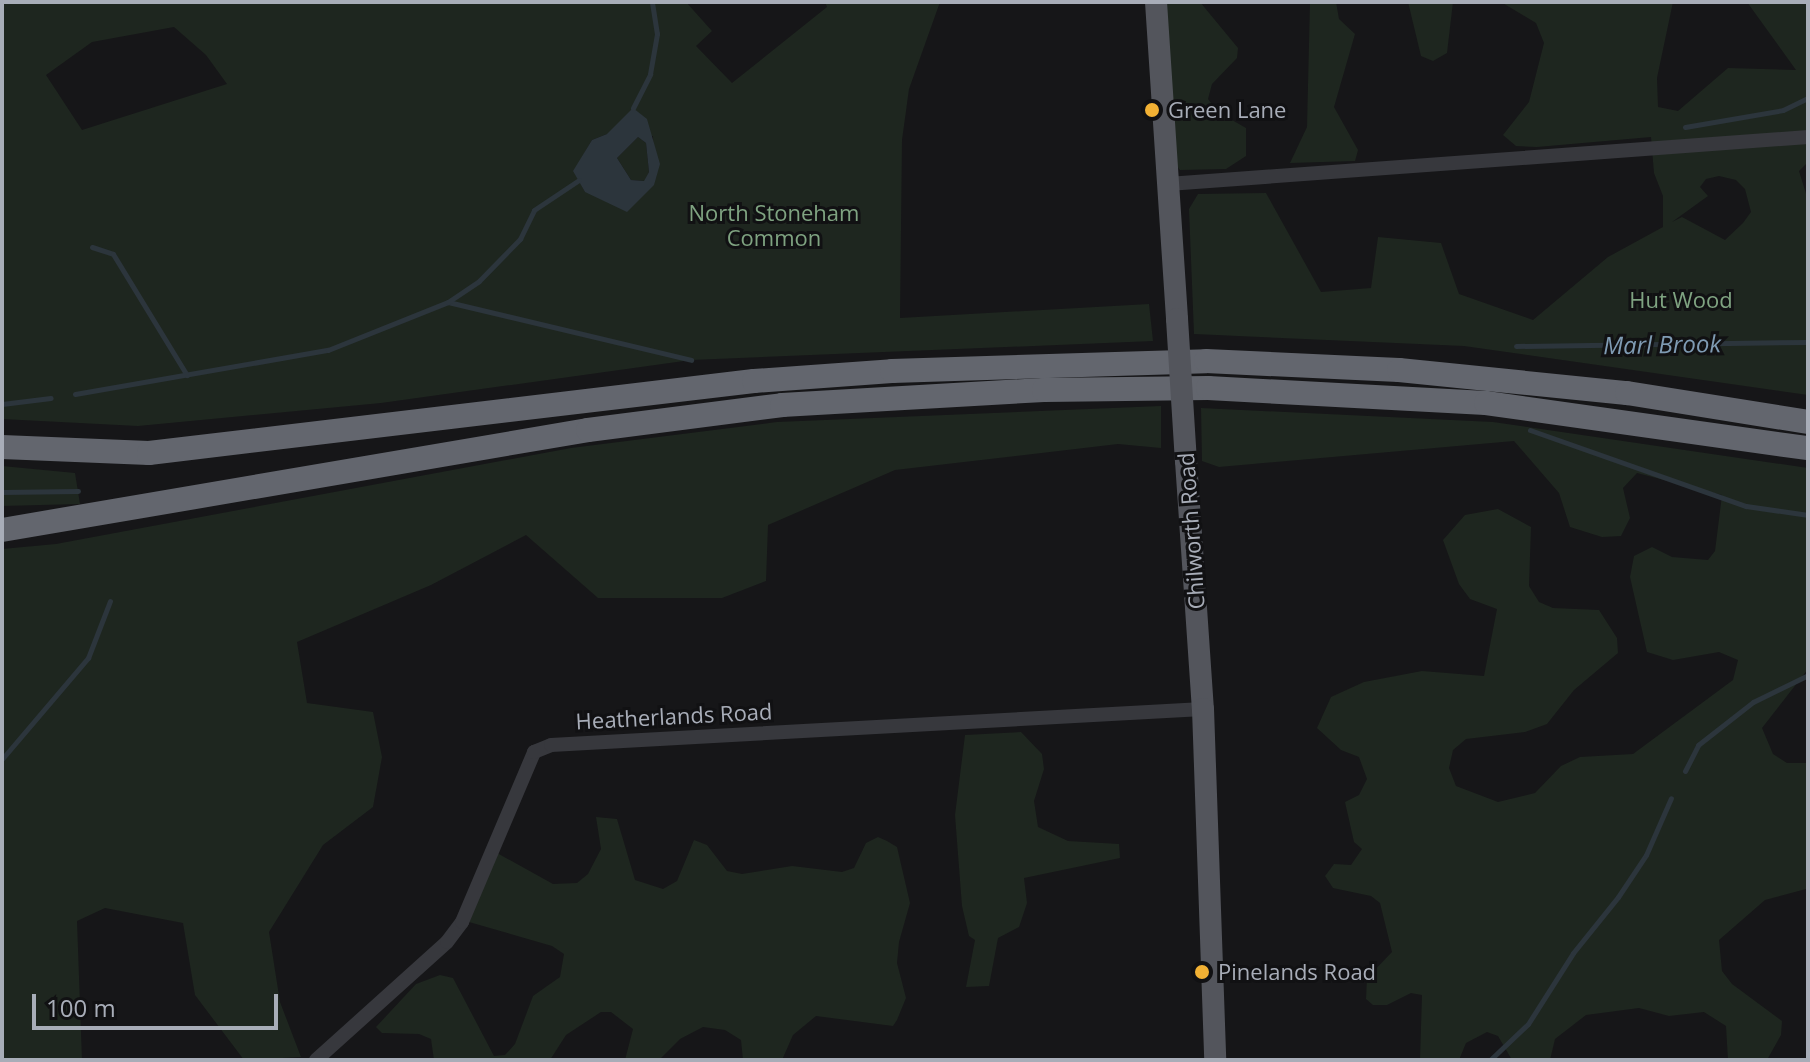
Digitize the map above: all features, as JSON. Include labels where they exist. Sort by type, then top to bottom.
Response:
[{"type":"highway","points":[[2,447],[149,453],[754,381],[892,371],[1206,361],[1399,370],[1627,393],[1808,422]]},
{"type":"highway","points":[[2,530],[588,430],[782,405],[1044,390],[1208,388],[1486,403],[1808,448]]},
{"type":"main road","name":"Chilworth Road","points":[[1156,2],[1203,709],[1215,1060]]},
{"type":"street","points":[[1168,184],[1808,137]]},
{"type":"street","name":"Heatherlands Road","points":[[316,1060],[447,942],[462,922],[534,752],[551,745],[1203,709]]},
{"type":"green space","name":"North Stoneham Common","points":[[2,2],[686,2],[712,31],[696,46],[732,83],[827,7],[825,2],[940,2],[909,89],[902,140],[900,318],[1149,304],[1153,341],[691,360],[381,403],[138,426],[2,419]],"holes":[[[174,27],[206,55],[227,84],[82,130],[46,75],[92,42]],[[607,134],[653,136],[654,185],[585,192],[574,171],[592,140]]]},
{"type":"green space","points":[[1165,2],[1200,2],[1238,48],[1237,58],[1212,84],[1208,99],[1218,112],[1246,128],[1246,156],[1226,169],[1180,170],[1173,161]]},
{"type":"green space","points":[[1310,2],[1336,2],[1339,19],[1355,34],[1334,107],[1358,150],[1355,161],[1290,163],[1307,127]]},
{"type":"green space","points":[[1408,2],[1453,2],[1447,53],[1433,61],[1421,56]]},
{"type":"green space","name":"Hut Wood","points":[[1501,2],[1673,2],[1657,78],[1658,107],[1678,111],[1728,68],[1796,70],[1747,2],[1808,2],[1808,162],[1799,171],[1808,200],[1808,395],[1464,346],[1194,334],[1189,209],[1198,194],[1266,193],[1321,292],[1371,288],[1378,237],[1441,243],[1459,294],[1533,320],[1608,257],[1663,227],[1663,196],[1654,173],[1651,137],[1537,147],[1516,146],[1503,135],[1529,102],[1544,43],[1536,23]],"holes":[[[1719,176],[1736,180],[1745,189],[1751,212],[1725,240],[1682,217],[1672,222],[1708,196],[1700,187],[1706,179]]]},
{"type":"green space","points":[[638,137],[646,143],[649,172],[645,181],[631,180],[617,158]]},
{"type":"green space","points":[[1161,406],[1161,448],[1118,444],[895,470],[768,525],[766,581],[722,598],[598,598],[526,535],[431,585],[297,642],[307,703],[373,712],[382,757],[373,807],[323,845],[269,932],[280,1002],[301,1057],[244,1060],[195,995],[183,923],[105,908],[77,921],[82,1060],[2,1060],[2,549],[56,544],[571,448],[777,422]]},
{"type":"green space","points":[[1201,408],[1493,422],[1808,468],[1808,669],[1762,728],[1773,754],[1787,763],[1808,763],[1806,889],[1765,900],[1719,940],[1722,971],[1732,984],[1782,1021],[1781,1035],[1767,1060],[1728,1060],[1726,1026],[1704,1012],[1669,1016],[1639,1008],[1586,1015],[1555,1039],[1550,1060],[1512,1060],[1498,1036],[1487,1032],[1466,1043],[1459,1060],[1420,1060],[1422,995],[1411,993],[1387,1005],[1373,1005],[1366,999],[1367,978],[1392,952],[1380,903],[1371,896],[1333,888],[1325,876],[1334,864],[1351,865],[1362,849],[1354,842],[1345,802],[1359,795],[1367,779],[1359,757],[1341,750],[1317,728],[1331,697],[1364,682],[1422,671],[1484,676],[1497,609],[1470,599],[1459,584],[1443,540],[1465,515],[1498,509],[1531,527],[1529,586],[1539,602],[1553,608],[1599,610],[1617,638],[1618,653],[1574,690],[1547,724],[1525,732],[1466,739],[1453,750],[1449,768],[1456,786],[1498,802],[1535,793],[1561,766],[1580,757],[1633,754],[1733,680],[1738,660],[1719,652],[1673,660],[1647,652],[1630,577],[1634,556],[1652,547],[1672,557],[1708,560],[1715,551],[1722,495],[1637,473],[1623,488],[1630,518],[1621,536],[1602,537],[1570,527],[1559,493],[1514,441],[1219,467],[1202,461]]},
{"type":"green space","points":[[2,466],[75,473],[80,504],[2,506]]},
{"type":"green space","points":[[1021,732],[1042,754],[1044,769],[1034,801],[1038,827],[1068,841],[1119,844],[1120,858],[1024,878],[1027,903],[1019,927],[998,938],[989,986],[966,987],[975,940],[969,936],[962,906],[955,815],[965,735]]},
{"type":"green space","points":[[596,817],[617,819],[635,880],[663,889],[677,881],[694,840],[707,845],[727,871],[742,874],[792,866],[842,872],[854,868],[866,843],[878,837],[897,847],[910,903],[899,942],[897,963],[906,998],[893,1026],[816,1016],[793,1035],[782,1060],[743,1060],[741,1040],[725,1030],[703,1027],[680,1039],[659,1060],[625,1060],[633,1029],[611,1012],[601,1012],[566,1035],[550,1060],[434,1060],[431,1039],[419,1034],[382,1033],[376,1027],[416,984],[440,975],[453,978],[494,1056],[505,1055],[515,1044],[533,996],[560,977],[564,954],[552,946],[469,922],[497,853],[553,884],[577,883],[588,874],[601,849]]},
{"type":"shaded area","points":[[633,108],[647,119],[660,164],[654,185],[627,212],[585,192],[573,171],[592,140],[607,134]],"holes":[[[638,137],[646,143],[649,172],[644,181],[631,180],[617,158]]]},
{"type":"waterway","points":[[633,108],[650,74],[657,34],[652,2]]},
{"type":"waterway","points":[[1685,127],[1783,110],[1808,98]]},
{"type":"waterway","points":[[75,394],[328,350],[448,302],[479,281],[520,239],[534,210],[579,180]]},
{"type":"waterway","points":[[92,247],[113,254],[187,375]]},
{"type":"waterway","points":[[448,302],[691,360]]},
{"type":"waterway","name":"Marl Brook","points":[[1516,346],[1808,342]]},
{"type":"waterway","points":[[2,404],[51,398]]},
{"type":"waterway","points":[[1530,430],[1746,506],[1808,515]]},
{"type":"waterway","points":[[2,492],[78,491]]},
{"type":"waterway","points":[[2,759],[88,658],[110,601]]},
{"type":"waterway","points":[[1685,771],[1698,745],[1753,702],[1808,675]]},
{"type":"waterway","points":[[1490,1060],[1528,1024],[1573,953],[1618,897],[1646,855],[1671,798]]},
{"type":"place","name":"Green Lane","points":[[1152,110]]},
{"type":"place","name":"Pinelands Road","points":[[1202,972]]}]
